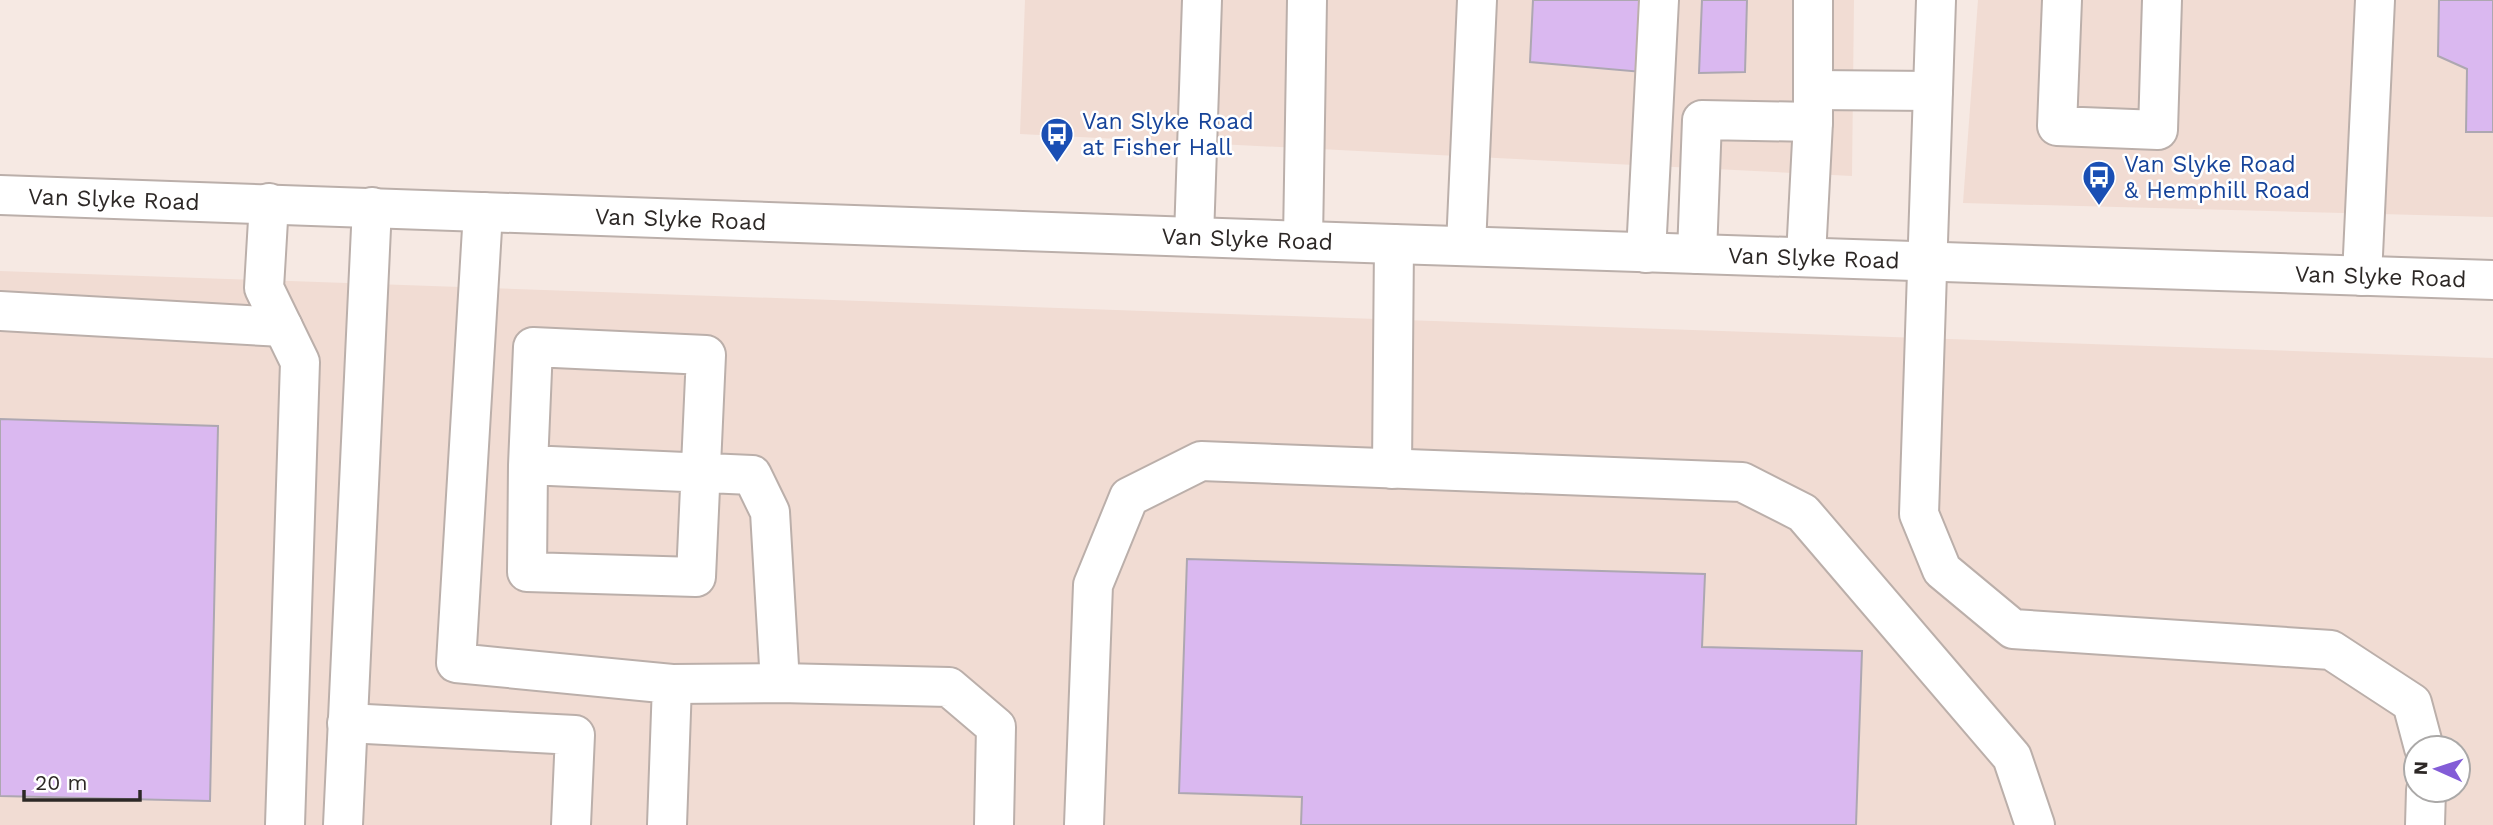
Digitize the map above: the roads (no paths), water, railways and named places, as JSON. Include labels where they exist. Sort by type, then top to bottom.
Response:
[{"type":"street","points":[[1194,237],[1202,0]]},
{"type":"street","points":[[1303,239],[1307,0]]},
{"type":"street","points":[[1466,246],[1477,0]]},
{"type":"street","points":[[1646,253],[1659,0]]},
{"type":"street","points":[[1807,256],[1814,0]]},
{"type":"street","points":[[1936,0],[1919,514],[1942,570],[2013,629],[2330,650],[2412,703],[2420,734]]},
{"type":"street","points":[[2062,0],[2057,126],[2158,130],[2162,0]]},
{"type":"street","points":[[2362,276],[2375,0]]},
{"type":"street","points":[[1696,254],[1702,120],[1933,91]]},
{"type":"street","name":"Van Slyke Road","points":[[0,195],[2493,280]]},
{"type":"street","points":[[269,203],[264,288],[300,362],[285,825]]},
{"type":"street","points":[[342,825],[372,207]]},
{"type":"street","points":[[483,212],[456,663],[672,684],[780,683],[949,687],[996,727],[994,825]]},
{"type":"street","points":[[1392,469],[1394,244]]},
{"type":"street","points":[[0,311],[283,327]]},
{"type":"street","points":[[533,347],[706,355],[696,577],[527,572],[528,465],[533,347]]},
{"type":"street","points":[[1084,825],[1093,585],[1129,497],[1201,461],[1742,482],[1803,513],[2012,757],[2035,825]]},
{"type":"street","points":[[528,465],[752,475],[770,512],[780,683]]},
{"type":"street","points":[[667,825],[672,684]]},
{"type":"street","points":[[347,723],[575,735],[571,825]]},
{"type":"street","points":[[2425,825],[2426,804]]},
{"type":"place","name":"Van Slyke Road at Fisher Hall","points":[[1057,164]]},
{"type":"place","name":"Van Slyke Road & Hemphill Road","points":[[2099,207]]}]
